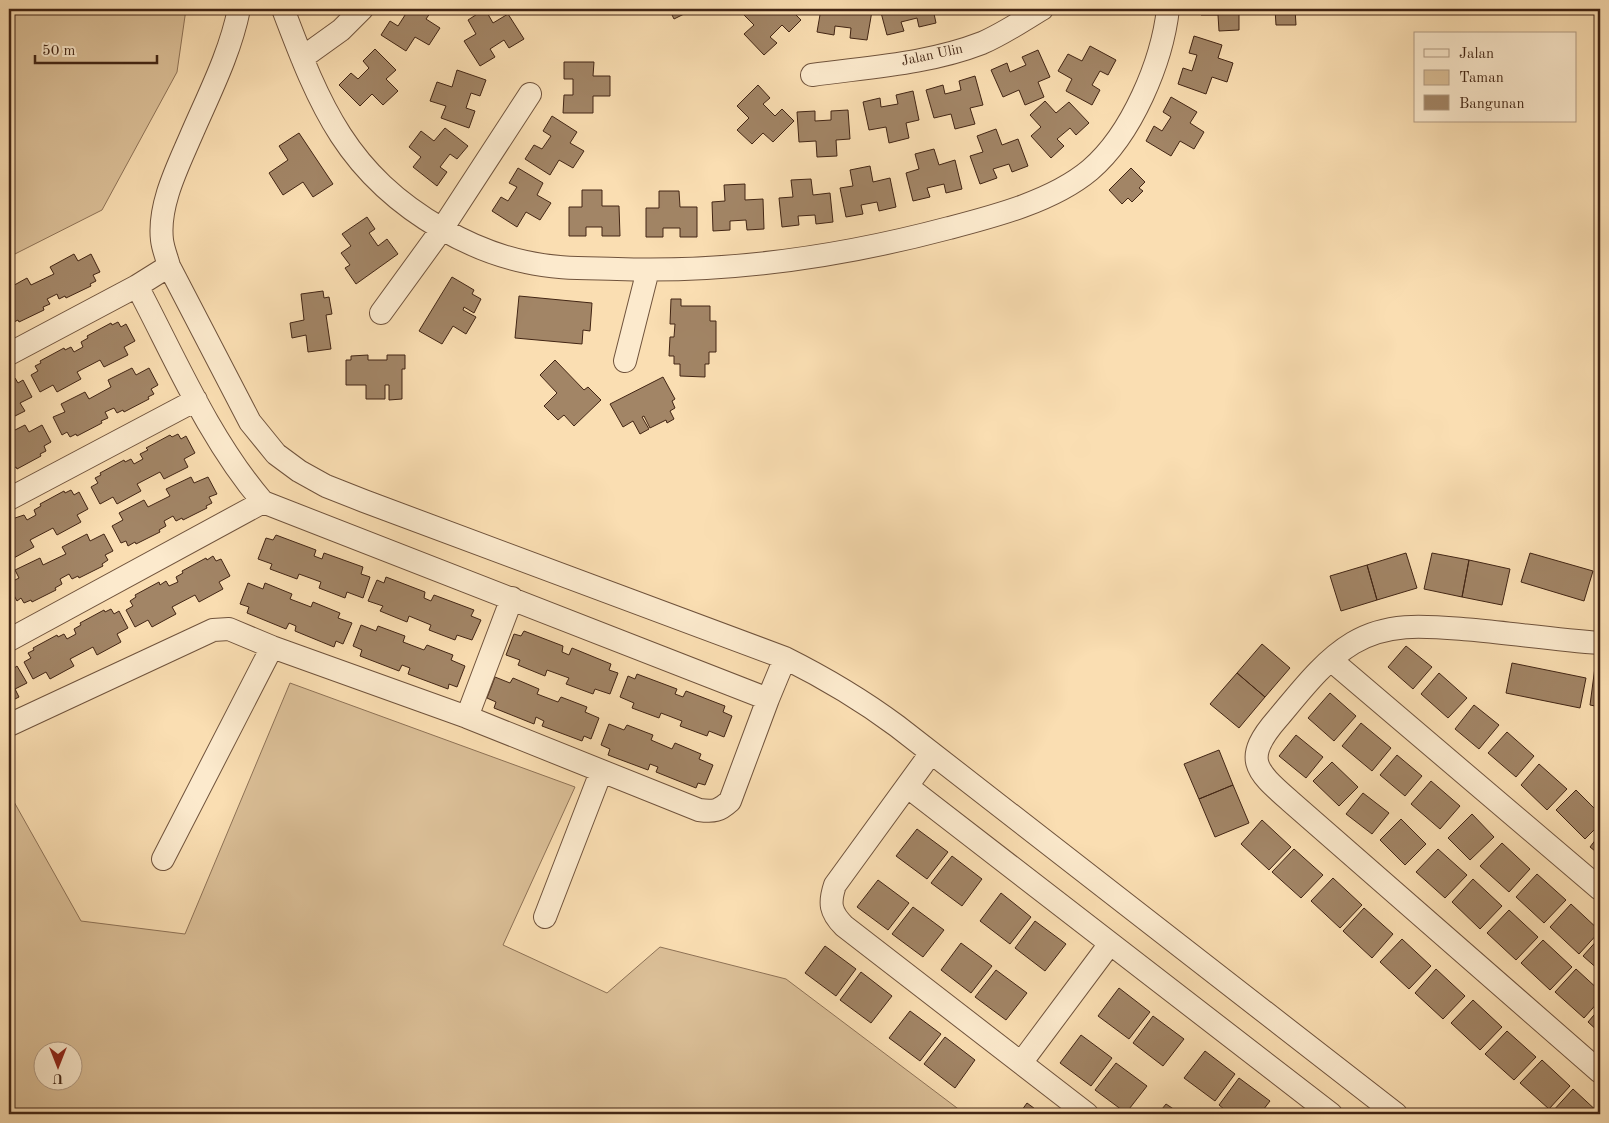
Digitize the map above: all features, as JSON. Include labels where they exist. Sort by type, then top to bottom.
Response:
[{"type":"street","points":[[239,9],[222,64],[175,174],[167,200],[162,240],[169,266],[250,422],[276,454],[299,471],[326,486],[785,658],[826,678],[864,701],[932,753],[1396,1114]]},
{"type":"street","points":[[284,9],[302,58],[341,137],[360,164],[382,186],[442,229],[490,253],[528,263],[571,268],[648,270],[725,268],[772,264],[851,251],[988,218],[1022,207],[1052,193],[1090,170],[1122,133],[1142,97],[1157,58],[1168,9]]},
{"type":"street","points":[[302,58],[341,30],[362,9]]},
{"type":"street","name":"Jalan Ulin","points":[[812,75],[932,58],[958,51],[1009,29],[1042,9]]},
{"type":"street","points":[[381,313],[442,229],[530,94]]},
{"type":"street","points":[[9,354],[137,286],[169,266]]},
{"type":"street","points":[[626,361],[648,270]]},
{"type":"street","points":[[137,286],[196,400],[246,482],[263,502],[768,699]]},
{"type":"street","points":[[9,499],[196,400]]},
{"type":"street","points":[[9,640],[263,502]]},
{"type":"street","points":[[467,717],[512,598]]},
{"type":"street","points":[[1600,642],[1416,625],[1371,633],[1351,644],[1331,660],[1274,723],[1257,750],[1255,759],[1265,779],[1290,802],[1600,1072]]},
{"type":"street","points":[[9,725],[213,630],[230,628],[272,647],[467,717],[699,810],[712,812],[721,810],[730,801],[785,658]]},
{"type":"street","points":[[162,859],[272,647]]},
{"type":"street","points":[[1331,660],[1600,889]]},
{"type":"street","points":[[932,753],[835,884],[830,907],[834,916],[844,926],[1087,1114]]},
{"type":"street","points":[[545,917],[601,772]]},
{"type":"street","points":[[908,787],[1109,945],[1331,1114]]},
{"type":"street","points":[[1021,1063],[1109,945]]},
{"type":"green space","points":[[9,9],[186,9],[177,72],[102,210],[9,257]]},
{"type":"green space","points":[[290,683],[575,787],[503,945],[607,993],[660,947],[786,979],[965,1114],[9,1114],[9,793],[81,921],[185,934]]},
{"type":"building","points":[[402,9],[433,9],[426,19],[440,28],[429,45],[415,37],[406,51],[381,35],[390,21],[398,26],[407,12]]},
{"type":"building","points":[[485,9],[493,23],[508,14],[524,39],[509,48],[504,40],[490,49],[495,57],[480,66],[464,41],[476,34],[468,20]]},
{"type":"building","points":[[669,9],[692,9],[692,10],[674,19]]},
{"type":"building","points":[[747,9],[768,11],[790,9],[801,20],[789,32],[782,25],[770,37],[777,43],[764,55],[744,34],[754,25],[742,13]]},
{"type":"building","points":[[821,9],[872,11],[867,40],[850,38],[851,28],[835,26],[834,35],[817,32]]},
{"type":"building","points":[[880,9],[933,9],[936,23],[919,27],[917,18],[901,22],[904,31],[887,35]]},
{"type":"building","points":[[1201,9],[1252,9],[1252,13],[1239,14],[1239,30],[1219,31],[1218,15],[1201,15]]},
{"type":"building","points":[[1275,9],[1295,9],[1296,25],[1276,25]]},
{"type":"building","points":[[1194,36],[1222,45],[1218,58],[1233,63],[1227,82],[1212,77],[1206,94],[1178,84],[1183,68],[1192,71],[1197,55],[1189,53]]},
{"type":"building","points":[[1090,46],[1116,60],[1108,75],[1100,71],[1092,85],[1100,90],[1092,105],[1066,91],[1072,79],[1058,71],[1068,54],[1082,61]]},
{"type":"building","points":[[375,49],[396,70],[386,79],[398,91],[383,105],[372,94],[360,106],[339,85],[351,73],[358,79],[369,68],[363,61]]},
{"type":"building","points":[[1038,50],[1050,77],[1038,82],[1044,97],[1025,105],[1019,90],[1003,97],[991,70],[1007,63],[1010,72],[1026,65],[1022,57]]},
{"type":"building","points":[[564,62],[594,62],[593,76],[610,76],[610,96],[593,96],[593,113],[563,113],[564,95],[573,95],[573,79],[564,79]]},
{"type":"building","points":[[457,70],[486,80],[480,96],[471,93],[466,108],[475,111],[469,128],[441,118],[446,106],[430,101],[437,82],[452,87]]},
{"type":"building","points":[[975,76],[983,105],[970,108],[975,124],[955,129],[951,114],[934,118],[926,90],[943,85],[945,94],[961,90],[959,81]]},
{"type":"building","points":[[758,85],[770,98],[763,104],[775,116],[782,109],[794,121],[773,142],[763,133],[752,144],[737,130],[749,118],[737,106]]},
{"type":"building","points":[[913,91],[919,120],[906,123],[909,138],[889,143],[886,127],[869,130],[863,102],[880,98],[881,107],[898,104],[896,95]]},
{"type":"building","points":[[1171,97],[1197,112],[1190,123],[1204,132],[1194,149],[1180,141],[1171,156],[1146,141],[1154,126],[1162,131],[1171,117],[1163,112]]},
{"type":"building","points":[[1045,101],[1056,113],[1069,102],[1089,123],[1076,135],[1070,128],[1057,139],[1064,146],[1051,158],[1031,136],[1041,127],[1030,115]]},
{"type":"building","points":[[848,110],[850,139],[836,140],[837,156],[817,157],[816,141],[799,142],[797,112],[815,111],[815,121],[831,120],[831,111]]},
{"type":"building","points":[[552,116],[577,132],[570,143],[584,151],[573,168],[559,160],[550,175],[525,159],[534,145],[542,149],[551,136],[543,131]]},
{"type":"building","points":[[445,128],[468,146],[457,159],[450,154],[440,167],[447,172],[437,186],[413,167],[421,157],[409,147],[421,131],[434,141]]},
{"type":"building","points":[[996,129],[1002,145],[1018,139],[1028,166],[1012,172],[1009,164],[993,169],[997,178],[980,184],[970,156],[983,152],[977,136]]},
{"type":"building","points":[[299,133],[333,184],[313,197],[303,182],[283,195],[269,173],[288,160],[279,146]]},
{"type":"building","points":[[934,149],[939,165],[955,160],[962,189],[946,193],[944,184],[927,188],[930,197],[913,201],[906,173],[919,169],[915,154]]},
{"type":"building","points":[[870,166],[873,182],[890,178],[896,207],[879,211],[877,202],[861,205],[863,214],[846,217],[840,188],[853,186],[850,170]]},
{"type":"building","points":[[518,168],[543,183],[537,195],[551,203],[540,220],[526,212],[517,227],[492,211],[501,197],[508,201],[517,187],[509,183]]},
{"type":"building","points":[[1131,168],[1145,182],[1139,188],[1143,191],[1132,202],[1128,198],[1122,204],[1109,190]]},
{"type":"building","points":[[811,179],[813,195],[830,193],[833,222],[816,224],[815,215],[798,216],[799,225],[782,227],[779,198],[793,197],[791,180]]},
{"type":"building","points":[[745,184],[745,200],[763,199],[764,229],[747,230],[746,220],[730,221],[730,230],[713,231],[712,202],[725,201],[724,185]]},
{"type":"building","points":[[582,190],[602,190],[602,206],[619,206],[620,236],[602,236],[602,227],[586,227],[586,236],[569,236],[569,207],[582,207]]},
{"type":"building","points":[[659,191],[679,191],[680,207],[697,207],[697,237],[680,237],[680,228],[663,228],[663,237],[646,237],[646,208],[659,208]]},
{"type":"building","points":[[367,217],[375,229],[369,233],[378,246],[387,239],[398,254],[356,284],[345,268],[350,265],[341,253],[351,246],[342,234]]},
{"type":"building","points":[[74,254],[78,261],[91,254],[100,272],[93,275],[96,281],[90,284],[91,286],[66,298],[65,296],[59,299],[57,294],[47,299],[50,304],[43,307],[44,310],[19,322],[18,320],[12,323],[9,319],[9,288],[27,278],[31,285],[54,274],[50,267]]},
{"type":"building","points":[[452,277],[474,290],[472,294],[481,299],[474,313],[464,307],[463,310],[476,317],[466,334],[453,326],[442,344],[419,331]]},
{"type":"building","points":[[323,291],[324,298],[329,297],[332,314],[326,315],[331,349],[308,352],[306,335],[292,338],[290,323],[304,320],[301,294]]},
{"type":"building","points":[[519,296],[592,303],[590,331],[583,330],[582,344],[515,338]]},
{"type":"building","points":[[671,299],[681,299],[681,306],[710,306],[710,321],[716,321],[716,352],[709,352],[709,364],[705,364],[705,377],[680,376],[680,364],[674,364],[674,356],[669,356],[670,337],[674,337],[675,324],[670,324]]},
{"type":"building","points":[[118,322],[121,327],[126,324],[135,341],[124,347],[128,355],[104,367],[100,360],[77,372],[81,379],[57,392],[53,385],[40,392],[31,375],[38,371],[35,366],[41,363],[40,361],[64,348],[65,350],[71,347],[74,352],[83,347],[81,342],[88,338],[87,336],[111,323],[112,325]]},
{"type":"building","points":[[368,355],[368,360],[387,360],[387,355],[405,355],[405,369],[402,369],[402,399],[389,400],[389,385],[385,385],[385,399],[366,399],[366,385],[346,385],[346,360],[351,360],[351,356]]},
{"type":"building","points":[[555,360],[584,390],[588,387],[601,400],[574,426],[564,415],[558,420],[544,406],[557,393],[540,375]]},
{"type":"building","points":[[132,368],[136,375],[149,368],[158,385],[151,389],[154,394],[148,397],[149,399],[124,412],[123,410],[117,413],[114,408],[105,412],[108,418],[77,436],[76,434],[70,437],[67,432],[62,435],[53,417],[65,412],[61,404],[85,392],[89,399],[111,387],[108,380]]},
{"type":"building","points":[[663,377],[675,399],[672,401],[675,408],[670,411],[674,419],[667,423],[666,420],[650,428],[644,416],[642,417],[649,429],[640,434],[633,421],[623,427],[610,404]]},
{"type":"building","points":[[15,378],[18,383],[23,380],[32,397],[20,403],[25,411],[9,419],[9,381]]},
{"type":"building","points":[[25,425],[29,432],[42,425],[51,442],[44,446],[46,451],[40,454],[41,456],[17,469],[16,467],[10,470],[9,433]]},
{"type":"building","points":[[178,434],[181,439],[186,436],[195,453],[184,459],[188,467],[164,479],[160,472],[137,484],[141,491],[117,504],[113,497],[100,504],[91,487],[98,483],[95,478],[101,475],[100,473],[124,460],[125,462],[131,459],[134,464],[143,459],[140,454],[148,450],[146,448],[170,435],[172,437]]},
{"type":"building","points":[[191,477],[194,483],[208,477],[217,494],[209,497],[212,503],[206,506],[207,508],[183,520],[182,518],[176,521],[173,516],[164,521],[166,526],[159,530],[160,532],[136,544],[135,542],[128,546],[126,541],[121,543],[112,526],[123,520],[119,513],[144,500],[148,507],[170,496],[166,489]]},
{"type":"building","points":[[71,490],[74,495],[79,492],[88,509],[77,515],[81,522],[57,535],[53,528],[30,540],[34,547],[10,560],[9,520],[24,515],[27,520],[36,515],[34,510],[41,506],[40,504],[64,491],[65,493]]},
{"type":"building","points":[[87,534],[90,541],[104,534],[113,551],[105,555],[108,560],[102,564],[103,566],[79,578],[78,576],[72,579],[69,574],[60,579],[62,584],[55,588],[56,590],[32,602],[31,600],[24,603],[21,598],[17,601],[9,586],[9,583],[19,578],[15,570],[40,558],[43,565],[66,554],[62,547]]},
{"type":"building","points":[[276,535],[316,550],[314,556],[322,559],[324,553],[363,567],[361,574],[370,577],[363,598],[347,592],[345,598],[319,588],[321,582],[299,574],[297,579],[270,569],[272,564],[258,559],[266,538],[273,540]]},
{"type":"building","points":[[1406,553],[1417,588],[1377,600],[1367,565]]},
{"type":"building","points":[[1432,553],[1469,560],[1462,597],[1424,589]]},
{"type":"building","points":[[1530,553],[1593,571],[1584,601],[1521,582]]},
{"type":"building","points":[[213,556],[216,561],[221,559],[230,576],[219,582],[223,589],[199,602],[195,595],[172,607],[176,614],[152,627],[148,620],[135,627],[126,610],[133,606],[130,601],[136,597],[135,595],[159,582],[160,585],[166,581],[169,586],[178,582],[176,577],[183,573],[182,571]]},
{"type":"building","points":[[1469,560],[1510,569],[1502,605],[1462,597]]},
{"type":"building","points":[[1367,565],[1377,600],[1341,611],[1330,576]]},
{"type":"building","points":[[1599,567],[1600,598],[1597,598]]},
{"type":"building","points":[[386,577],[425,592],[424,598],[431,601],[434,595],[474,610],[471,616],[481,620],[472,640],[457,635],[455,640],[429,630],[431,625],[409,616],[407,622],[380,611],[383,606],[368,601],[377,580],[384,583]]},
{"type":"building","points":[[248,583],[263,589],[265,583],[292,594],[290,599],[311,607],[313,602],[340,613],[338,618],[352,623],[343,644],[336,641],[334,647],[295,631],[296,626],[289,623],[286,629],[247,613],[249,607],[240,604]]},
{"type":"building","points":[[111,609],[114,614],[119,611],[128,628],[117,634],[121,642],[97,655],[93,647],[70,659],[74,666],[50,679],[46,672],[33,679],[24,662],[31,658],[28,653],[34,650],[33,648],[57,635],[58,637],[64,634],[67,639],[76,634],[74,629],[81,625],[80,623],[104,610],[105,612]]},
{"type":"building","points":[[361,625],[376,631],[378,626],[405,636],[403,642],[424,650],[427,645],[453,655],[451,660],[465,666],[457,687],[449,684],[448,689],[408,674],[410,668],[402,665],[399,671],[360,656],[362,650],[353,646]]},
{"type":"building","points":[[524,631],[563,646],[562,652],[569,655],[572,648],[611,664],[609,670],[618,673],[610,694],[595,689],[593,694],[566,684],[569,678],[547,670],[545,676],[518,665],[520,660],[506,655],[514,634],[521,636]]},
{"type":"building","points":[[1262,644],[1290,668],[1265,697],[1237,673]]},
{"type":"building","points":[[1406,646],[1432,667],[1413,689],[1388,667]]},
{"type":"building","points":[[1512,663],[1586,678],[1580,708],[1506,693]]},
{"type":"building","points":[[9,664],[13,669],[17,666],[27,683],[15,689],[19,697],[9,702]]},
{"type":"building","points":[[1595,667],[1600,667],[1600,707],[1590,705]]},
{"type":"building","points":[[1237,673],[1265,697],[1239,728],[1210,704]]},
{"type":"building","points":[[1439,673],[1467,698],[1448,718],[1421,694]]},
{"type":"building","points":[[637,674],[677,689],[675,694],[683,697],[686,691],[725,706],[723,712],[732,716],[724,737],[709,731],[707,736],[680,726],[682,721],[661,713],[659,718],[632,708],[634,703],[620,697],[628,676],[635,679]]},
{"type":"building","points":[[495,677],[510,683],[513,678],[539,689],[537,694],[558,702],[561,697],[587,707],[585,712],[599,718],[591,739],[584,736],[582,741],[542,726],[544,721],[536,717],[534,724],[494,708],[496,702],[487,698]]},
{"type":"building","points":[[1330,693],[1356,716],[1334,741],[1308,718]]},
{"type":"building","points":[[1474,705],[1499,725],[1479,749],[1455,729]]},
{"type":"building","points":[[1361,723],[1391,748],[1372,771],[1342,746]]},
{"type":"building","points":[[609,724],[624,730],[627,725],[653,735],[651,740],[672,749],[675,743],[701,754],[699,759],[713,765],[705,785],[698,783],[696,788],[656,772],[658,767],[650,764],[648,770],[608,755],[610,749],[601,745]]},
{"type":"building","points":[[1507,732],[1534,756],[1516,777],[1488,753]]},
{"type":"building","points":[[1296,735],[1323,757],[1306,778],[1279,756]]},
{"type":"building","points":[[1219,750],[1233,785],[1199,799],[1184,764]]},
{"type":"building","points":[[1397,755],[1422,776],[1405,796],[1380,775]]},
{"type":"building","points":[[1332,762],[1358,787],[1339,806],[1313,781]]},
{"type":"building","points":[[1539,764],[1567,789],[1547,810],[1521,785]]},
{"type":"building","points":[[1431,781],[1460,806],[1440,829],[1411,804]]},
{"type":"building","points":[[1233,785],[1249,823],[1215,837],[1199,799]]},
{"type":"building","points":[[1576,790],[1600,814],[1600,824],[1585,839],[1556,810]]},
{"type":"building","points":[[1363,793],[1389,813],[1372,834],[1346,814]]},
{"type":"building","points":[[1472,814],[1494,837],[1470,860],[1448,838]]},
{"type":"building","points":[[1401,819],[1426,844],[1405,865],[1380,840]]},
{"type":"building","points":[[1262,820],[1291,847],[1269,870],[1241,844]]},
{"type":"building","points":[[917,829],[948,852],[927,879],[896,856]]},
{"type":"building","points":[[1600,834],[1600,855],[1590,847]]},
{"type":"building","points":[[1502,843],[1530,869],[1509,892],[1480,866]]},
{"type":"building","points":[[1294,849],[1323,875],[1301,898],[1272,872]]},
{"type":"building","points":[[1438,849],[1467,875],[1445,898],[1416,872]]},
{"type":"building","points":[[952,856],[982,879],[962,906],[931,883]]},
{"type":"building","points":[[1537,874],[1566,900],[1544,923],[1516,897]]},
{"type":"building","points":[[1333,878],[1362,905],[1340,928],[1311,901]]},
{"type":"building","points":[[1473,879],[1502,906],[1480,929],[1452,902]]},
{"type":"building","points":[[878,880],[909,903],[888,930],[857,907]]},
{"type":"building","points":[[1001,893],[1031,917],[1010,944],[980,921]]},
{"type":"building","points":[[1571,904],[1600,931],[1579,954],[1550,927]]},
{"type":"building","points":[[913,907],[944,930],[923,957],[892,934]]},
{"type":"building","points":[[1364,908],[1393,934],[1372,958],[1343,931]]},
{"type":"building","points":[[1509,910],[1538,937],[1516,960],[1487,933]]},
{"type":"building","points":[[1035,921],[1066,944],[1045,971],[1015,948]]},
{"type":"building","points":[[1600,937],[1600,971],[1583,956]]},
{"type":"building","points":[[1402,939],[1431,966],[1409,989],[1380,962]]},
{"type":"building","points":[[1543,940],[1572,967],[1550,990],[1521,963]]},
{"type":"building","points":[[961,943],[992,966],[971,993],[941,970]]},
{"type":"building","points":[[825,946],[856,969],[836,996],[805,973]]},
{"type":"building","points":[[1436,969],[1465,996],[1443,1019],[1415,993]]},
{"type":"building","points":[[1576,969],[1600,991],[1600,1000],[1584,1018],[1555,992]]},
{"type":"building","points":[[996,970],[1027,993],[1006,1020],[975,997]]},
{"type":"building","points":[[861,972],[892,996],[871,1023],[840,1000]]},
{"type":"building","points":[[1119,988],[1150,1012],[1129,1039],[1098,1016]]},
{"type":"building","points":[[1473,1000],[1502,1027],[1480,1050],[1451,1023]]},
{"type":"building","points":[[1600,1008],[1600,1033],[1588,1022]]},
{"type":"building","points":[[910,1011],[941,1034],[920,1061],[889,1038]]},
{"type":"building","points":[[1153,1016],[1184,1039],[1163,1066],[1133,1043]]},
{"type":"building","points":[[1507,1031],[1536,1057],[1514,1080],[1485,1054]]},
{"type":"building","points":[[1081,1035],[1112,1058],[1091,1086],[1060,1063]]},
{"type":"building","points":[[945,1037],[975,1060],[955,1088],[924,1064]]},
{"type":"building","points":[[1205,1051],[1235,1074],[1215,1101],[1184,1078]]},
{"type":"building","points":[[1542,1060],[1570,1086],[1549,1109],[1520,1083]]},
{"type":"building","points":[[1116,1063],[1147,1086],[1126,1113],[1095,1090]]},
{"type":"building","points":[[1239,1078],[1270,1101],[1260,1114],[1230,1114],[1219,1105]]},
{"type":"building","points":[[1573,1089],[1600,1114],[1554,1114],[1552,1112]]},
{"type":"building","points":[[1027,1103],[1042,1114],[1019,1114]]},
{"type":"building","points":[[1166,1104],[1181,1114],[1158,1114]]}]
